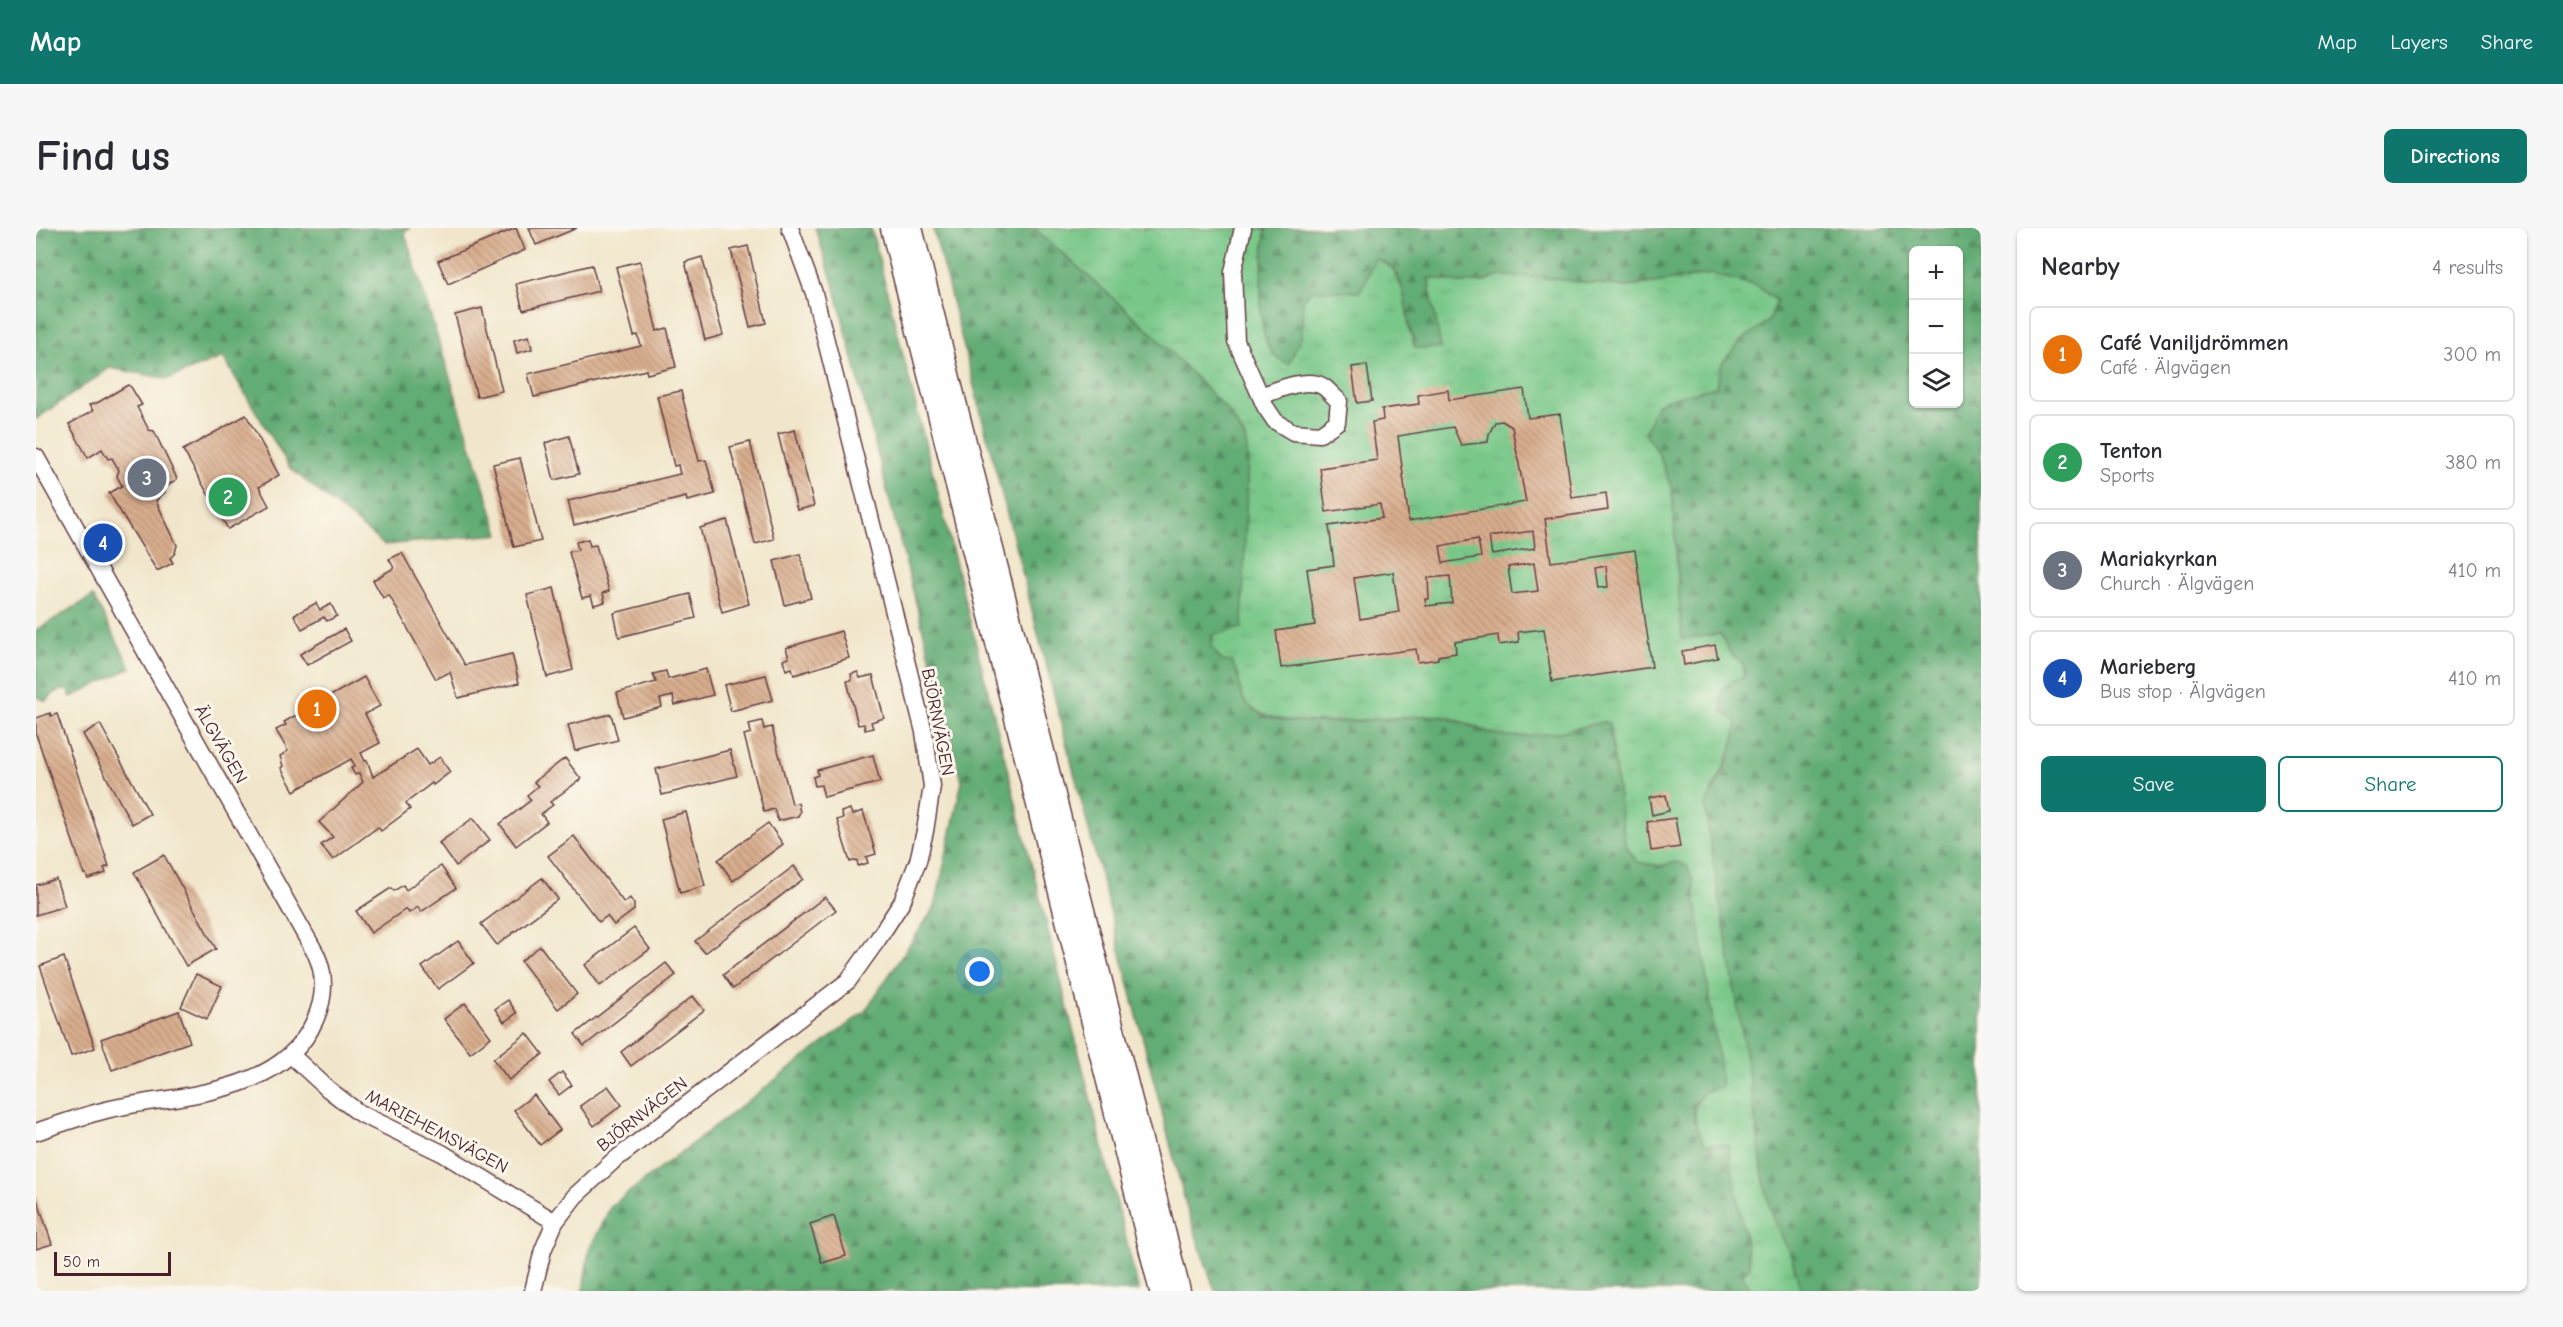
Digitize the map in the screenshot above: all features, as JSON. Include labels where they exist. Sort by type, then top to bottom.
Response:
[{"type":"highway","points":[[892,228],[1161,1291]]},
{"type":"highway","points":[[911,228],[1179,1291]]},
{"type":"street","name":"BJÖRNVÄGEN","points":[[533,1291],[543,1250],[555,1222],[575,1196],[612,1162],[848,981],[902,902],[918,861],[932,786],[924,732],[814,293],[790,228]]},
{"type":"street","points":[[1243,228],[1233,272],[1236,341],[1262,396]]},
{"type":"street","name":"ÄLGVÄGEN","points":[[36,457],[316,954],[324,983],[319,1011],[311,1028],[291,1055]]},
{"type":"street","name":"MARIEHEMSVÄGEN","points":[[291,1055],[328,1089],[359,1113],[442,1153],[555,1222]]},
{"type":"street","points":[[36,1132],[106,1110],[172,1100],[210,1091],[262,1073],[291,1055]]},
{"type":"green space","points":[[36,228],[410,228],[404,231],[499,534],[384,545],[290,468],[223,357],[168,379],[110,368],[36,419]]},
{"type":"green space","points":[[815,228],[871,228],[1139,1291],[583,1291],[589,1250],[611,1206],[865,1011],[935,907],[962,781],[835,289]]},
{"type":"green space","points":[[933,228],[1034,228],[1151,332],[1228,411],[1245,438],[1248,457],[1242,628],[1212,635],[1211,647],[1222,661],[1232,662],[1243,697],[1252,708],[1274,718],[1309,722],[1434,715],[1490,733],[1508,736],[1544,734],[1603,722],[1609,723],[1625,844],[1637,862],[1660,866],[1676,862],[1687,866],[1693,881],[1722,1086],[1706,1092],[1699,1098],[1695,1104],[1694,1118],[1705,1144],[1728,1145],[1750,1266],[1742,1275],[1753,1291],[1215,1291],[1187,1209]]},
{"type":"green space","points":[[1034,228],[1266,229],[1261,296],[1264,333],[1276,357],[1289,363],[1302,335],[1303,299],[1312,290],[1334,289],[1365,283],[1375,258],[1392,268],[1404,292],[1410,334],[1440,348],[1428,278],[1459,283],[1481,282],[1500,276],[1539,277],[1626,287],[1712,274],[1757,286],[1777,301],[1769,321],[1742,340],[1722,363],[1716,387],[1668,399],[1645,433],[1658,452],[1672,489],[1682,639],[1720,634],[1730,652],[1743,664],[1740,713],[1732,747],[1711,792],[1764,1182],[1773,1218],[1792,1258],[1801,1291],[1753,1291],[1741,1274],[1705,1144],[1697,1131],[1694,1107],[1703,1093],[1676,862],[1660,866],[1637,862],[1625,844],[1609,723],[1603,722],[1541,736],[1516,737],[1495,734],[1443,717],[1298,721],[1278,719],[1262,714],[1251,707],[1241,693],[1239,675],[1211,648],[1245,438],[1228,411],[1151,332]]},
{"type":"green space","points":[[1263,228],[1981,228],[1981,1291],[1801,1291],[1792,1258],[1773,1218],[1764,1182],[1705,809],[1729,758],[1737,722],[1722,711],[1722,689],[1735,679],[1744,678],[1743,664],[1730,652],[1720,634],[1682,639],[1672,489],[1658,452],[1645,434],[1656,405],[1668,399],[1716,387],[1722,363],[1742,340],[1769,321],[1777,301],[1757,286],[1712,274],[1626,287],[1539,277],[1500,276],[1481,282],[1459,283],[1428,278],[1441,348],[1415,348],[1404,294],[1397,274],[1391,267],[1375,258],[1359,292],[1312,290],[1303,299],[1302,335],[1289,364],[1276,357],[1269,347],[1264,332],[1261,315],[1266,229]]},
{"type":"green space","points":[[93,596],[131,668],[71,697],[68,690],[61,690],[46,701],[36,697],[36,630]]},
{"type":"building","points":[[516,228],[525,250],[448,284],[438,261]]},
{"type":"building","points":[[529,228],[577,228],[536,245]]},
{"type":"building","points":[[748,246],[766,323],[750,327],[731,250]]},
{"type":"building","points":[[702,257],[723,335],[705,340],[685,262]]},
{"type":"building","points":[[640,261],[657,331],[667,328],[676,367],[647,374],[646,370],[534,397],[528,374],[641,346],[638,335],[634,336],[616,267]]},
{"type":"building","points":[[592,265],[599,291],[523,310],[516,284]]},
{"type":"building","points":[[482,308],[502,391],[477,397],[455,315]]},
{"type":"building","points":[[529,336],[532,349],[517,353],[514,340]]},
{"type":"building","points":[[1367,365],[1372,401],[1357,403],[1352,367]]},
{"type":"building","points":[[128,385],[142,405],[137,407],[149,430],[154,431],[177,479],[162,489],[165,492],[156,501],[177,545],[175,553],[170,558],[173,563],[157,571],[109,493],[122,486],[117,476],[119,470],[112,458],[108,459],[102,449],[88,458],[69,424],[93,411],[89,405],[97,403]]},
{"type":"building","points":[[1524,389],[1528,418],[1560,414],[1572,498],[1606,493],[1608,510],[1545,519],[1551,562],[1635,550],[1652,667],[1552,682],[1544,629],[1518,632],[1519,642],[1499,645],[1498,635],[1455,642],[1456,653],[1418,662],[1416,649],[1281,668],[1276,631],[1315,625],[1307,569],[1334,565],[1329,526],[1382,518],[1380,504],[1326,512],[1320,468],[1377,460],[1372,422],[1383,420],[1382,409],[1419,404],[1418,395],[1448,390],[1449,400]],"holes":[[[1502,421],[1512,427],[1526,502],[1409,521],[1398,436],[1453,427],[1461,445],[1488,442],[1495,422]],[[1533,531],[1535,548],[1492,555],[1489,537]],[[1478,539],[1481,557],[1443,563],[1440,546]],[[1534,563],[1538,591],[1512,594],[1508,567]],[[1606,566],[1608,587],[1598,588],[1595,568]],[[1393,572],[1399,612],[1360,619],[1354,578]],[[1450,576],[1452,603],[1426,606],[1425,599],[1429,599],[1428,578]]]},
{"type":"building","points":[[681,391],[699,461],[706,460],[715,494],[687,501],[686,497],[574,525],[568,501],[680,474],[678,465],[674,466],[657,396]]},
{"type":"building","points":[[246,415],[279,475],[259,487],[269,506],[228,529],[183,450]]},
{"type":"building","points":[[795,430],[814,506],[797,510],[778,434]]},
{"type":"building","points":[[569,436],[579,474],[554,480],[545,443]]},
{"type":"building","points":[[750,442],[774,539],[755,544],[730,447]]},
{"type":"building","points":[[520,458],[541,541],[514,547],[493,464]]},
{"type":"building","points":[[727,520],[749,604],[722,612],[700,528]]},
{"type":"building","points":[[588,539],[590,546],[596,545],[609,591],[603,593],[605,602],[594,605],[591,596],[582,598],[569,552],[578,550],[576,542]]},
{"type":"building","points":[[402,553],[465,665],[512,654],[519,683],[458,698],[450,672],[436,679],[389,595],[383,598],[373,580],[394,568],[389,559]]},
{"type":"building","points":[[800,554],[811,598],[785,605],[774,561]]},
{"type":"building","points":[[554,588],[573,670],[547,677],[527,595]]},
{"type":"building","points":[[690,594],[696,618],[619,637],[614,613]]},
{"type":"building","points":[[316,603],[320,610],[331,604],[337,616],[327,621],[324,617],[302,629],[294,615]]},
{"type":"building","points":[[344,629],[351,641],[307,665],[300,654]]},
{"type":"building","points":[[841,631],[849,658],[794,675],[792,668],[786,670],[783,660],[789,658],[786,648]]},
{"type":"building","points":[[1715,645],[1718,658],[1684,665],[1682,651]]},
{"type":"building","points":[[706,669],[713,695],[675,705],[673,696],[660,699],[662,707],[623,717],[617,693],[656,682],[653,674],[666,671],[668,679]]},
{"type":"building","points":[[858,672],[860,678],[873,675],[884,718],[871,722],[873,728],[865,730],[864,724],[858,725],[847,681],[852,680],[851,674]]},
{"type":"building","points":[[766,675],[773,700],[731,711],[724,685]]},
{"type":"building","points":[[364,677],[380,706],[365,714],[380,743],[361,753],[365,761],[367,760],[373,777],[417,749],[428,765],[440,757],[450,772],[406,803],[410,809],[381,831],[378,827],[333,860],[321,845],[333,837],[319,822],[363,782],[359,773],[355,775],[351,768],[355,766],[351,759],[294,791],[281,768],[283,766],[280,756],[288,751],[276,730],[286,725],[284,722]]},
{"type":"building","points":[[50,713],[51,716],[57,714],[109,866],[104,868],[106,873],[88,879],[84,874],[36,734],[36,718]]},
{"type":"building","points":[[611,714],[618,740],[575,751],[568,725]]},
{"type":"building","points":[[762,721],[764,729],[772,727],[792,804],[798,803],[800,812],[798,816],[778,821],[774,809],[764,812],[744,735],[751,733],[749,724]]},
{"type":"building","points":[[100,724],[150,814],[132,824],[83,734]]},
{"type":"building","points":[[730,750],[737,776],[662,795],[656,769]]},
{"type":"building","points":[[873,755],[880,782],[824,797],[821,785],[815,786],[813,777],[818,775],[817,770]]},
{"type":"building","points":[[565,758],[581,779],[550,802],[553,805],[541,814],[547,822],[516,846],[500,824],[531,800],[527,795],[538,786],[534,782]]},
{"type":"building","points":[[1666,795],[1669,811],[1652,815],[1649,798]]},
{"type":"building","points":[[850,809],[852,815],[863,811],[876,854],[866,857],[868,863],[858,866],[857,860],[850,862],[837,820],[843,818],[841,812]]},
{"type":"building","points":[[686,812],[705,886],[680,893],[661,819]]},
{"type":"building","points":[[473,818],[490,840],[456,866],[439,843]]},
{"type":"building","points":[[1675,818],[1680,847],[1651,851],[1647,822]]},
{"type":"building","points":[[768,823],[783,844],[733,881],[718,860]]},
{"type":"building","points":[[574,836],[624,903],[630,898],[634,904],[634,910],[614,925],[607,916],[599,922],[548,856]]},
{"type":"building","points":[[164,855],[216,949],[186,966],[134,872]]},
{"type":"building","points":[[441,866],[456,888],[421,912],[418,907],[409,913],[406,909],[371,933],[356,911],[391,888],[394,891],[403,885],[406,890]]},
{"type":"building","points":[[794,866],[803,879],[705,953],[695,941]]},
{"type":"building","points":[[542,878],[558,899],[497,945],[481,924]]},
{"type":"building","points":[[56,879],[65,906],[36,915],[36,885]]},
{"type":"building","points":[[825,897],[836,910],[733,989],[723,975]]},
{"type":"building","points":[[634,928],[650,949],[600,986],[585,965]]},
{"type":"building","points":[[458,941],[474,963],[438,989],[422,967]]},
{"type":"building","points":[[540,946],[577,994],[558,1009],[521,961]]},
{"type":"building","points":[[64,957],[95,1048],[71,1056],[40,966]]},
{"type":"building","points":[[666,963],[676,975],[584,1046],[575,1034]]},
{"type":"building","points":[[196,974],[222,986],[207,1019],[181,1007]]},
{"type":"building","points":[[693,996],[704,1010],[631,1066],[621,1052]]},
{"type":"building","points":[[508,1000],[517,1013],[504,1022],[495,1009]]},
{"type":"building","points":[[465,1003],[491,1037],[470,1053],[444,1019]]},
{"type":"building","points":[[179,1011],[190,1042],[112,1070],[101,1039]]},
{"type":"building","points":[[527,1033],[543,1054],[509,1080],[493,1059]]},
{"type":"building","points":[[562,1072],[572,1085],[559,1095],[549,1082]]},
{"type":"building","points":[[608,1086],[622,1105],[594,1126],[580,1106]]},
{"type":"building","points":[[534,1095],[560,1130],[540,1145],[514,1110]]},
{"type":"building","points":[[36,1196],[52,1244],[36,1249]]},
{"type":"building","points":[[834,1216],[846,1256],[822,1263],[810,1224]]},
{"type":"place","name":"Mariakyrkan","points":[[147,478]]},
{"type":"place","name":"Tenton","points":[[228,497]]},
{"type":"place","name":"Marieberg","points":[[103,543]]},
{"type":"place","name":"Café Vaniljdrömmen","points":[[317,709]]}]
